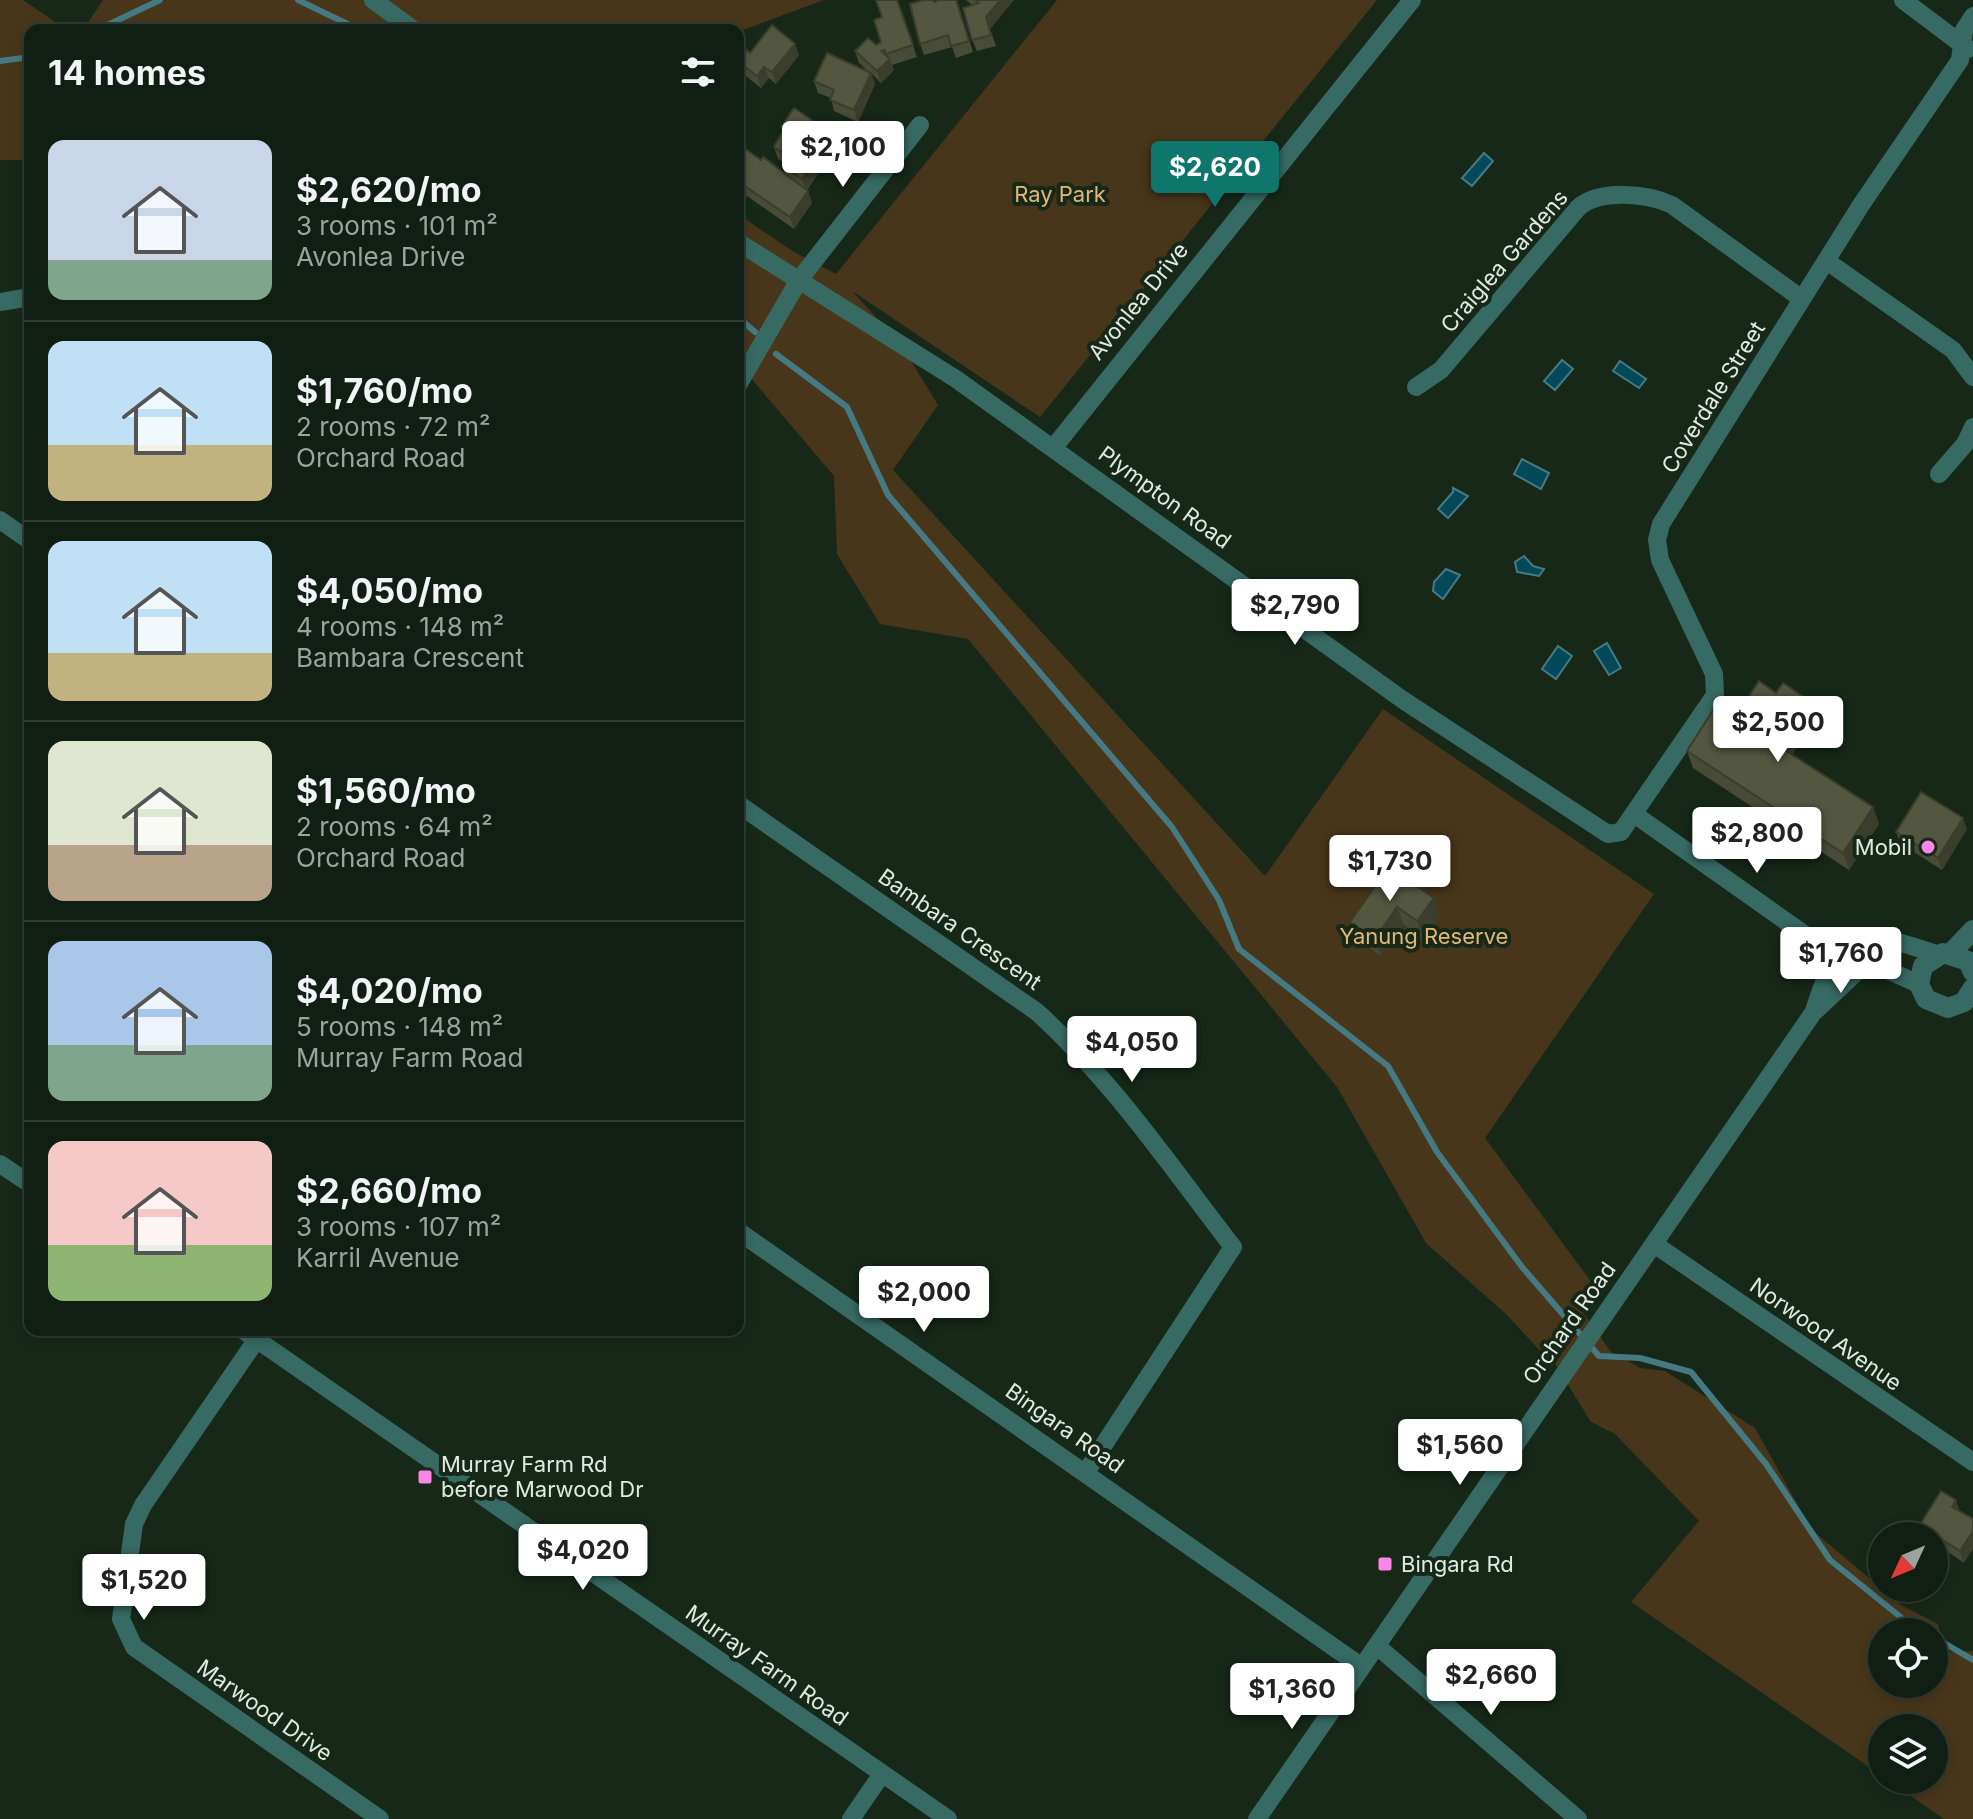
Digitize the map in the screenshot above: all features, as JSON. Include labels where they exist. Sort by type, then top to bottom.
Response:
[{"type":"street","points":[[373,0],[406,24]]},
{"type":"street","name":"Avonlea Drive","points":[[1054,447],[1412,0]]},
{"type":"street","points":[[1903,0],[1967,48]]},
{"type":"street","name":"Coverdale Street","points":[[1634,814],[1715,695],[1714,674],[1660,560],[1658,531],[1868,194],[1960,60],[1967,48],[1964,30],[1973,16]]},
{"type":"street","points":[[744,375],[799,280],[920,125]]},
{"type":"street","name":"Craiglea Gardens","points":[[1416,387],[1441,370],[1578,208],[1600,197],[1657,199],[1672,205],[1802,299]]},
{"type":"street","name":"Plympton Road","points":[[744,246],[1054,447],[1403,700],[1608,834],[1621,832],[1634,814]]},
{"type":"street","points":[[1828,262],[1953,350],[1973,377]]},
{"type":"street","points":[[0,302],[24,298]]},
{"type":"street","points":[[1939,474],[1965,444],[1973,427]]},
{"type":"street","points":[[0,520],[24,537]]},
{"type":"street","name":"Bambara Crescent","points":[[744,808],[1037,1012],[1068,1040],[1122,1104],[1233,1247],[1086,1472]]},
{"type":"street","points":[[1634,814],[1855,970],[1871,966],[1919,984]]},
{"type":"street","points":[[1970,1000],[1940,1007],[1926,999],[1919,984],[1923,966],[1944,954],[1973,930]]},
{"type":"street","points":[[1838,958],[1851,944],[1866,937],[1888,938],[1968,961],[1973,972]]},
{"type":"street","name":"Orchard Road","points":[[1813,1013],[1826,970],[1838,958]]},
{"type":"street","name":"Orchard Road","points":[[1257,1819],[1813,1013],[1855,970]]},
{"type":"street","points":[[3,1173],[24,1182]]},
{"type":"street","name":"Bingara Road","points":[[744,1235],[1362,1667]]},
{"type":"street","name":"Norwood Avenue","points":[[1654,1244],[1973,1462]]},
{"type":"street","name":"Marwood Drive","points":[[249,1336],[134,1524],[121,1619],[125,1634],[134,1647],[380,1819]]},
{"type":"street","name":"Murray Farm Road","points":[[251,1336],[948,1819]]},
{"type":"street","points":[[1377,1646],[1578,1819]]},
{"type":"street","points":[[851,1819],[882,1774]]},
{"type":"green space","points":[[0,0],[23,0],[58,24],[24,24],[24,160],[0,160]]},
{"type":"green space","points":[[103,0],[824,0],[744,30],[744,24],[87,24]]},
{"type":"green space","points":[[1057,0],[1377,0],[1040,417],[852,291],[900,343],[938,405],[893,470],[1265,876],[1383,709],[1654,894],[1485,1138],[1592,1283],[1577,1304],[1614,1356],[1616,1354],[1640,1368],[1665,1371],[1755,1428],[1811,1529],[1868,1577],[1868,1602],[1897,1602],[1926,1618],[1868,1618],[1868,1698],[1948,1698],[1948,1652],[1973,1651],[1973,1819],[1944,1819],[1908,1794],[1948,1794],[1948,1714],[1868,1714],[1868,1766],[1631,1602],[1699,1521],[1615,1434],[1591,1422],[1546,1349],[1542,1353],[1506,1314],[1426,1243],[1337,1087],[968,639],[880,624],[837,554],[834,476],[744,370],[744,218],[794,252],[836,274]]},
{"type":"water","points":[[1484,153],[1493,161],[1472,186],[1462,178]]},
{"type":"water","points":[[1562,360],[1573,369],[1555,390],[1544,381]]},
{"type":"water","points":[[1620,361],[1646,379],[1639,388],[1613,371]]},
{"type":"water","points":[[1522,459],[1549,473],[1541,489],[1514,474]]},
{"type":"water","points":[[1453,488],[1468,496],[1448,518],[1438,509]]},
{"type":"water","points":[[1524,556],[1533,566],[1544,569],[1539,576],[1517,572],[1515,562]]},
{"type":"water","points":[[1446,569],[1460,575],[1443,599],[1433,591],[1434,582]]},
{"type":"water","points":[[1607,643],[1621,668],[1609,675],[1594,651]]},
{"type":"water","points":[[1558,646],[1572,656],[1556,679],[1542,669]]},
{"type":"building","points":[[876,0],[897,0],[913,45],[886,54],[885,50],[881,51],[890,59],[877,71],[855,51],[868,38],[876,45],[881,42],[874,20],[882,17]]},
{"type":"building","points":[[924,0],[956,0],[969,41],[951,46],[948,35],[920,44],[910,4]]},
{"type":"building","points":[[976,0],[1000,0],[986,17],[991,35],[972,40],[963,8],[979,3]]},
{"type":"building","points":[[772,25],[795,44],[772,72],[764,67],[757,76],[744,66],[744,54],[747,50],[750,53]]},
{"type":"building","points":[[827,53],[871,73],[854,110],[830,100],[834,90],[814,81]]},
{"type":"building","points":[[794,108],[837,137],[828,150],[824,147],[802,179],[783,166],[789,157],[774,147],[782,132],[791,139],[793,136],[781,127]]},
{"type":"building","points":[[744,148],[761,160],[763,157],[808,191],[790,217],[744,186]]},
{"type":"building","points":[[1759,681],[1776,693],[1783,683],[1810,701],[1780,747],[1873,807],[1843,853],[1687,751],[1721,698],[1740,710]]},
{"type":"building","points":[[1921,792],[1963,818],[1938,858],[1896,832]]},
{"type":"building","points":[[1389,867],[1434,898],[1417,921],[1397,907],[1375,939],[1350,922]]},
{"type":"building","points":[[1941,1491],[1956,1500],[1952,1507],[1973,1519],[1973,1531],[1960,1551],[1948,1544],[1948,1522],[1922,1522]]},
{"type":"waterway","points":[[110,24],[160,0]]},
{"type":"waterway","points":[[298,0],[348,24]]},
{"type":"waterway","points":[[0,61],[24,58]]},
{"type":"waterway","points":[[744,322],[755,332]]},
{"type":"waterway","points":[[776,354],[847,407],[888,495],[1172,827],[1219,900],[1239,949],[1388,1066],[1437,1152],[1522,1267],[1599,1356],[1640,1358],[1691,1372],[1766,1464],[1830,1560],[1902,1618]]},
{"type":"waterway","points":[[1948,1645],[1973,1660]]},
{"type":"place","name":"Mobil","points":[[1928,847]]},
{"type":"place","name":"Murray Farm Rd before Marwood Dr","points":[[425,1477]]},
{"type":"place","name":"Bingara Rd","points":[[1385,1564]]},
{"type":"park label","name":"Ray Park","points":[[1060,194]]},
{"type":"park label","name":"Yanung Reserve","points":[[1424,936]]}]
